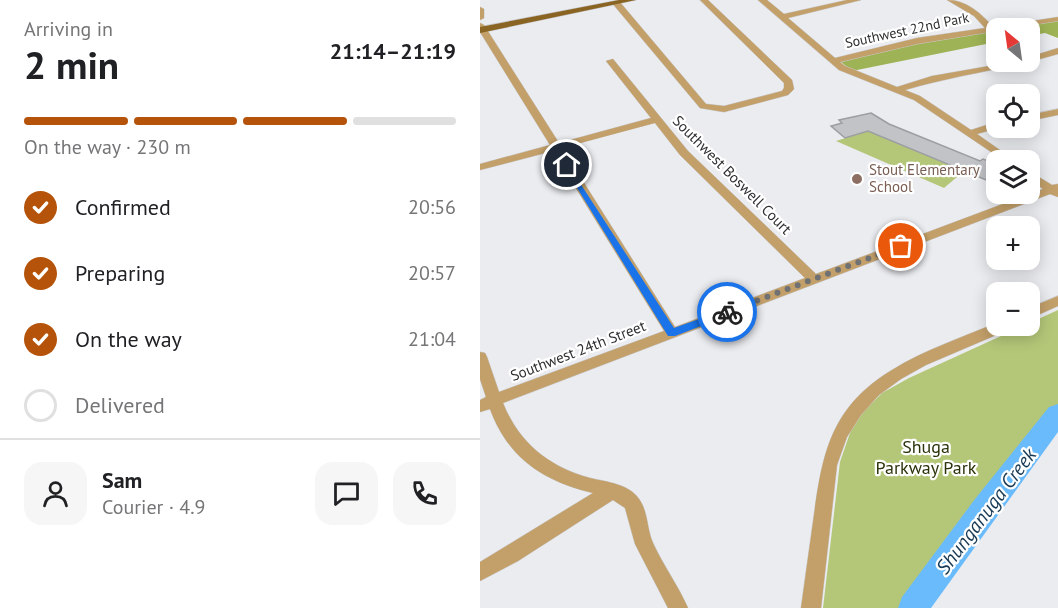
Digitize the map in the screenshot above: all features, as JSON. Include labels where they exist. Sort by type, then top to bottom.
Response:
[{"type":"main road","points":[[481,28],[632,0]]},
{"type":"street","points":[[616,3],[703,106],[724,109],[785,93],[789,89],[789,82],[704,0]]},
{"type":"street","points":[[762,0],[833,61],[857,76],[899,90],[924,102],[995,150]]},
{"type":"street","points":[[782,17],[857,0]]},
{"type":"street","points":[[951,0],[977,14],[986,24]]},
{"type":"street","points":[[480,9],[480,18]]},
{"type":"street","name":"Southwest 22nd Park","points":[[1040,21],[1058,19]]},
{"type":"street","points":[[481,28],[672,333]]},
{"type":"street","name":"Southwest 22nd Park","points":[[833,61],[917,41],[986,29]]},
{"type":"street","points":[[1040,57],[1058,51]]},
{"type":"street","name":"Southwest Boswell Court","points":[[610,61],[684,153],[814,279]]},
{"type":"street","points":[[899,90],[923,81],[986,69]]},
{"type":"street","points":[[1040,116],[1058,112]]},
{"type":"street","points":[[480,167],[656,120]]},
{"type":"street","points":[[970,133],[986,128]]},
{"type":"street","points":[[1040,181],[1056,190]]},
{"type":"street","name":"Southwest 24th Street","points":[[488,403],[1056,190]]},
{"type":"street","points":[[1040,309],[1058,301]]},
{"type":"street","points":[[811,608],[829,465],[835,444],[850,414],[865,396],[890,377],[986,334]]},
{"type":"street","points":[[480,357],[488,403],[519,448],[546,467],[574,480],[613,490],[633,504],[644,544],[678,608]]},
{"type":"street","points":[[480,572],[613,490]]},
{"type":"green space","points":[[1058,20],[1058,38],[1045,33],[1040,34],[1040,22]]},
{"type":"green space","points":[[986,31],[986,44],[852,71],[841,62],[905,46]]},
{"type":"green space","points":[[868,131],[964,171],[944,188],[836,141]]},
{"type":"green space","name":"Shuga Parkway Park","points":[[1058,310],[1058,414],[985,508],[913,608],[823,608],[840,462],[851,430],[863,412],[882,393],[909,378],[1001,336],[1040,336],[1040,318]]},
{"type":"building","name":"Stout Elementary School","points":[[871,113],[889,124],[980,161],[986,160],[986,180],[868,131],[845,138],[831,126],[842,123],[839,120]]},
{"type":"waterway","name":"Shunganuga Creek","points":[[913,608],[985,508],[1058,414]]},
{"type":"way so far","points":[[727,312],[901,246]]},
{"type":"place","name":"Stout Elementary School","points":[[857,179]]},
{"type":"route","points":[[567,165],[672,333],[727,312]]}]
